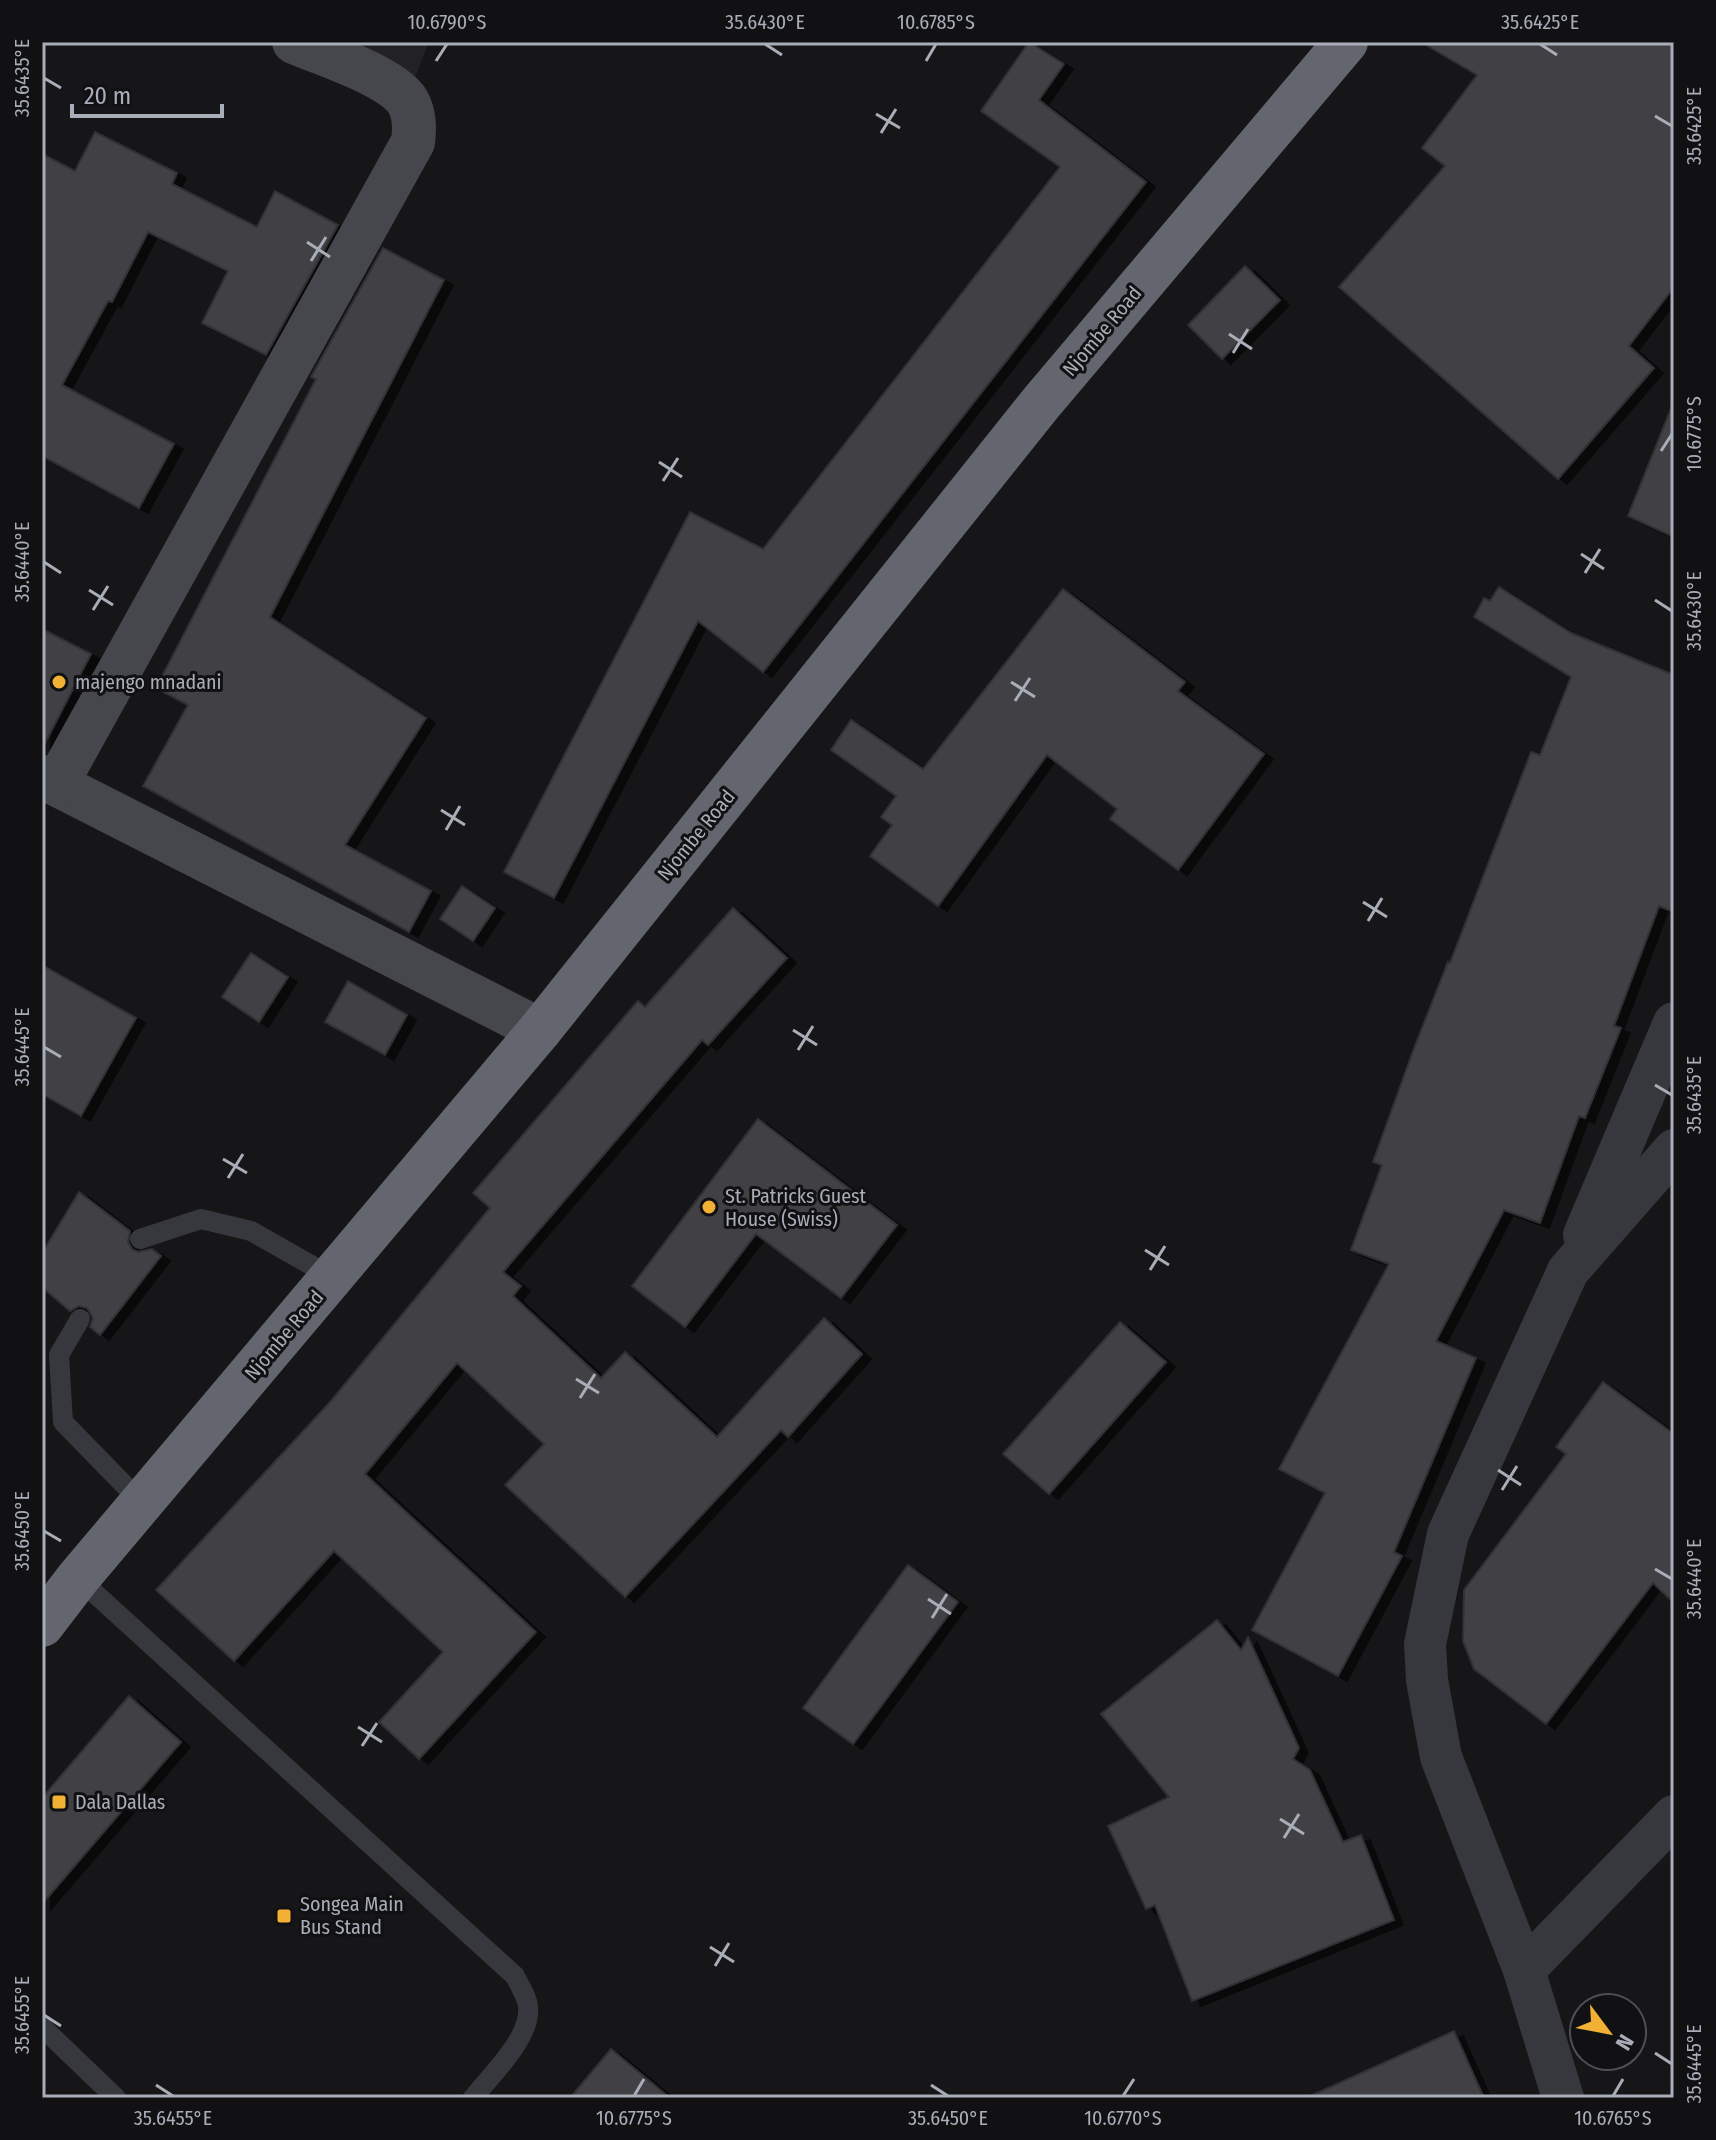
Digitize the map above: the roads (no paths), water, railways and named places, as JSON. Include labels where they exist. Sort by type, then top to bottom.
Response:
[{"type":"highway","name":"Njombe Road","points":[[42,1624],[540,1030],[1041,403],[1346,42]]},
{"type":"street","points":[[294,42],[379,78],[406,100],[415,123],[413,142],[47,790],[540,1030]]},
{"type":"street","points":[[1563,2098],[1524,1970],[1441,1757],[1427,1680],[1425,1644],[1448,1534],[1568,1271],[1674,1023]]},
{"type":"street","points":[[1568,1271],[1674,1150]]},
{"type":"street","points":[[1524,1970],[1674,1816]]},
{"type":"lane","points":[[140,1239],[201,1219],[251,1231],[332,1277]]},
{"type":"lane","points":[[80,1319],[59,1355],[63,1422],[142,1503]]},
{"type":"lane","points":[[78,1578],[515,1976],[528,2004],[527,2025],[516,2044],[473,2098]]},
{"type":"lane","points":[[42,2027],[116,2098]]},
{"type":"place","name":"majengo mnadani","points":[[59,682]]},
{"type":"place","name":"St. Patricks Guest House (Swiss)","points":[[709,1207]]},
{"type":"place","name":"Dala Dallas","points":[[59,1802]]},
{"type":"place","name":"Songea Main Bus Stand","points":[[284,1916]]}]
